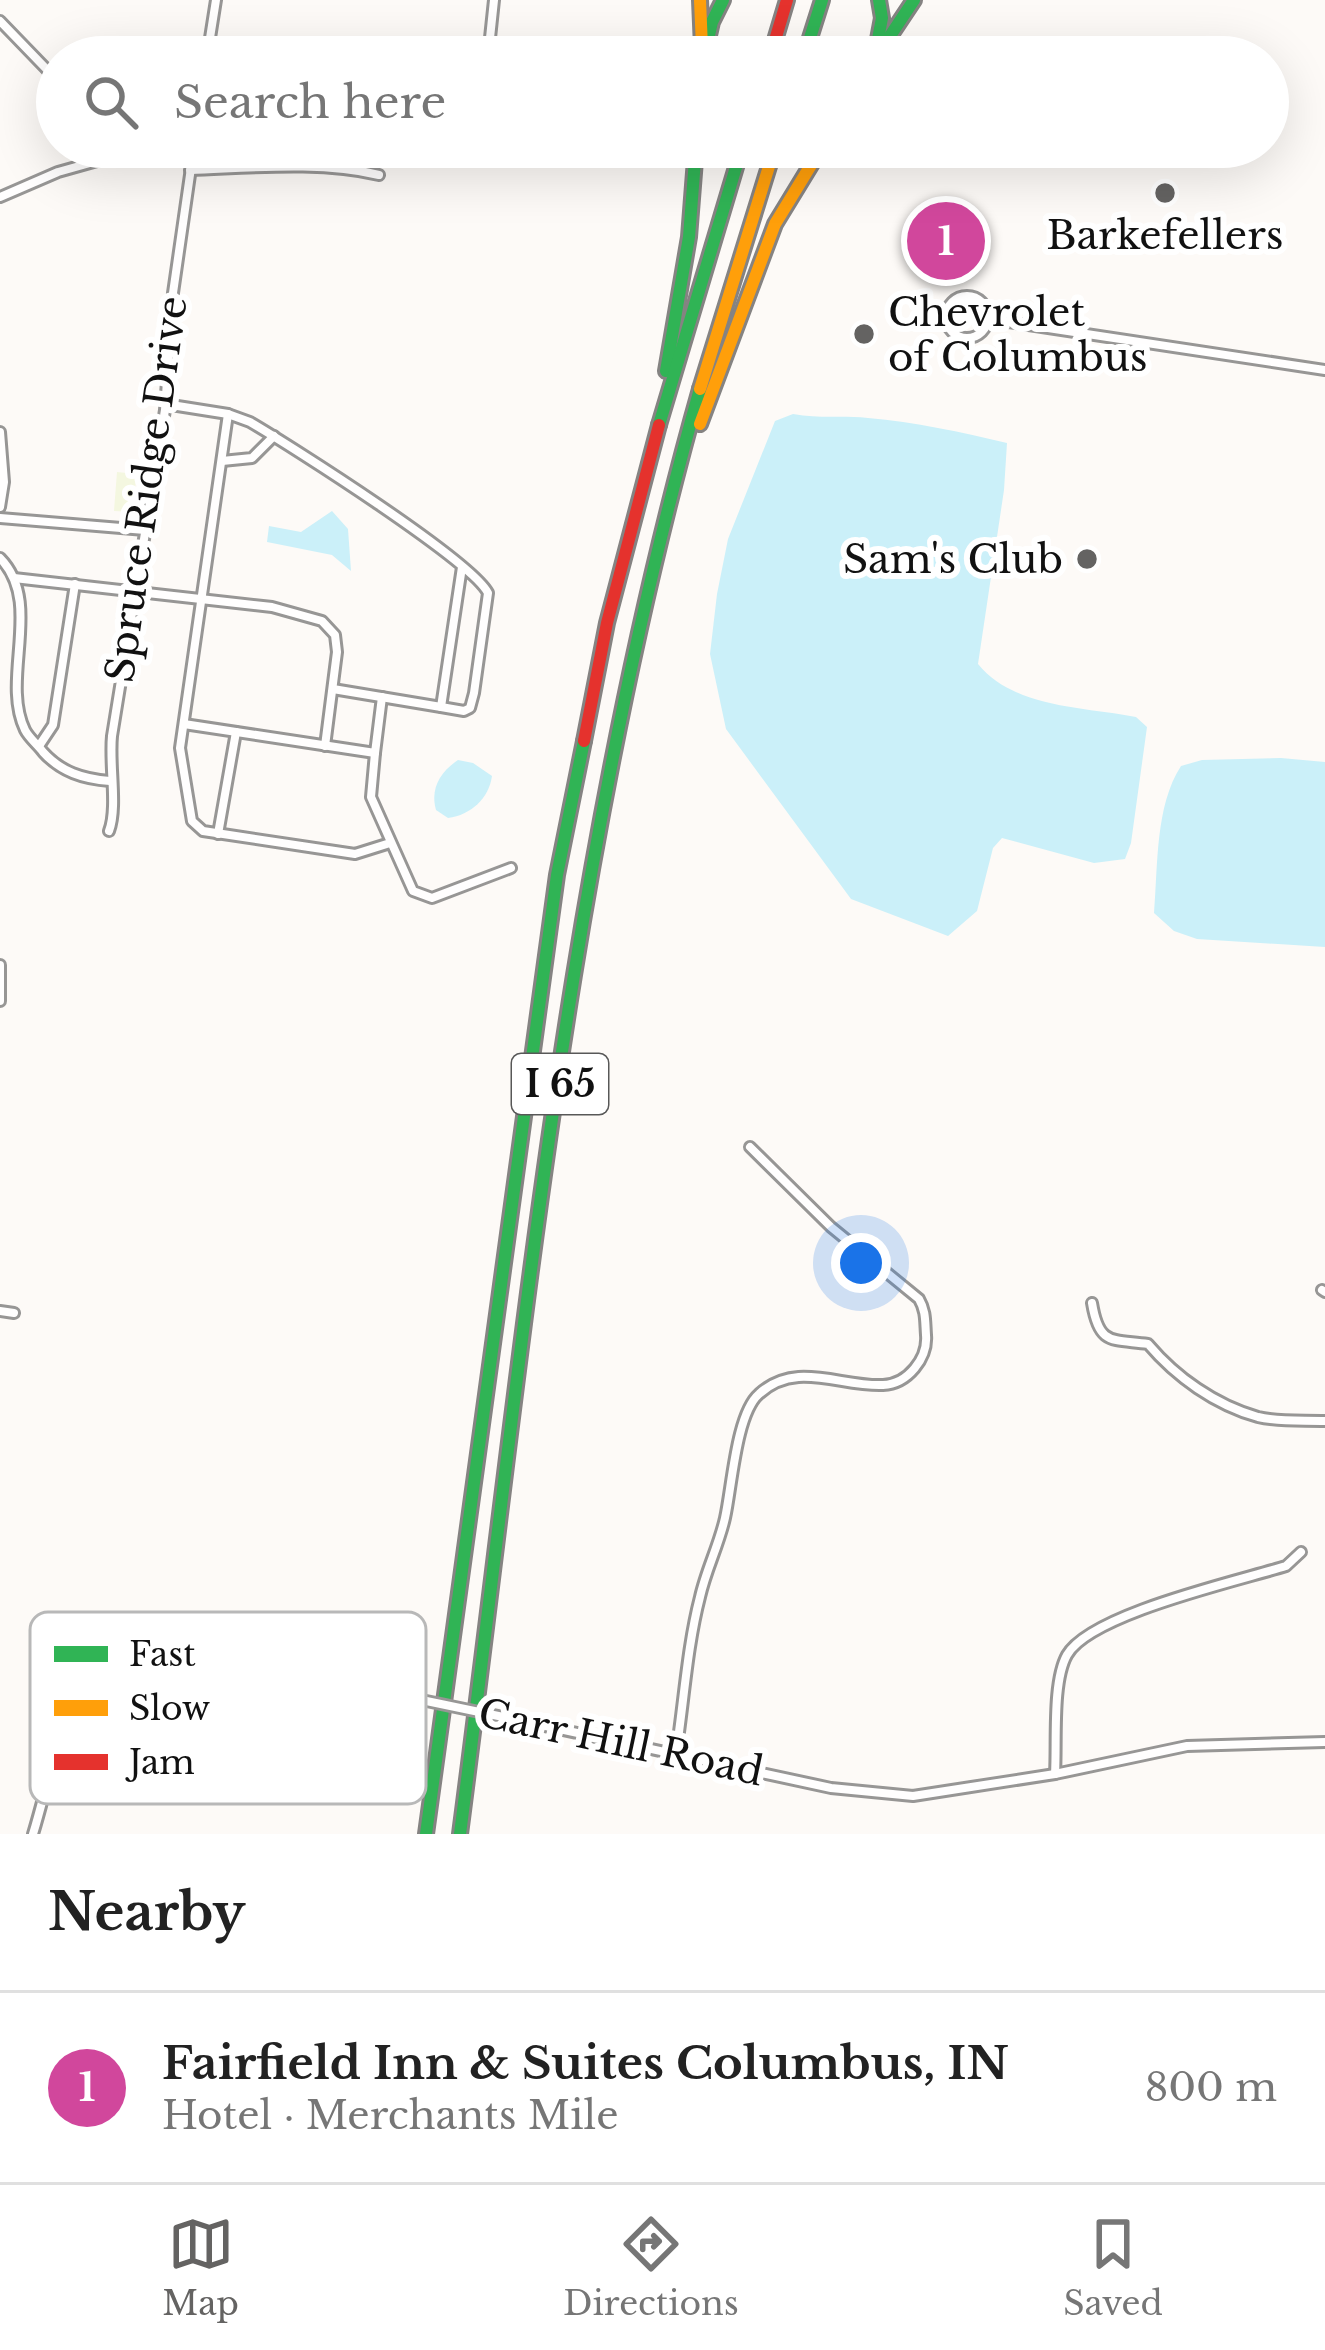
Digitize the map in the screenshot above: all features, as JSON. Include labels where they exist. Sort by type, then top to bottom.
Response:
[{"type":"highway","points":[[700,0],[702,36]]},
{"type":"highway","points":[[710,36],[723,0]]},
{"type":"highway","points":[[776,36],[787,0]]},
{"type":"highway","points":[[811,36],[822,0]]},
{"type":"highway","points":[[879,0],[881,36]]},
{"type":"highway","points":[[889,36],[914,0]]},
{"type":"highway","points":[[658,419],[689,237],[694,168]]},
{"type":"highway","name":"I 65","points":[[426,1834],[557,875],[607,623],[658,419],[736,168]]},
{"type":"highway","name":"I 65","points":[[460,1834],[589,881],[639,630],[678,475],[769,168]]},
{"type":"highway","points":[[678,475],[776,224],[809,168]]},
{"type":"street","points":[[210,36],[216,0]]},
{"type":"street","points":[[490,36],[494,0]]},
{"type":"street","points":[[0,21],[36,58]]},
{"type":"street","points":[[0,197],[69,168]]},
{"type":"street","points":[[190,170],[285,168],[379,176]]},
{"type":"street","name":"Spruce Ridge Drive","points":[[109,831],[116,814],[110,781],[112,736],[165,404],[173,293],[190,170]]},
{"type":"street","points":[[973,297],[985,306],[988,320],[976,335],[963,337],[948,325],[947,311],[955,300],[973,297]]},
{"type":"street","points":[[988,320],[1325,370]]},
{"type":"street","points":[[165,404],[228,414],[274,436],[483,584],[488,593],[470,708],[464,711],[333,689]]},
{"type":"street","points":[[228,414],[184,724],[182,762],[192,821],[203,831],[356,854],[390,843]]},
{"type":"street","points":[[0,432],[4,482],[0,507]]},
{"type":"street","points":[[221,461],[252,458],[274,436]]},
{"type":"street","points":[[0,518],[146,530]]},
{"type":"street","points":[[0,558],[14,578],[19,604],[15,696],[24,730],[52,762],[72,774],[110,781]]},
{"type":"street","points":[[441,707],[462,567]]},
{"type":"street","points":[[14,578],[200,598],[309,616],[330,629],[338,652],[325,746]]},
{"type":"street","points":[[39,746],[53,725],[75,584]]},
{"type":"street","points":[[382,698],[371,797],[407,885],[432,898],[511,868]]},
{"type":"street","points":[[184,724],[374,753]]},
{"type":"street","points":[[218,833],[236,733]]},
{"type":"street","points":[[0,964],[0,1001]]},
{"type":"street","points":[[676,1753],[699,1599],[724,1522],[753,1399],[782,1379],[815,1376],[887,1385],[904,1379],[927,1346],[925,1308],[919,1299],[831,1227],[750,1147]]},
{"type":"street","points":[[1091,1303],[1095,1324],[1107,1338],[1148,1344],[1168,1368],[1205,1394],[1260,1418],[1325,1421]]},
{"type":"street","points":[[0,1311],[14,1313]]},
{"type":"street","points":[[1055,1774],[1060,1680],[1066,1656],[1084,1635],[1118,1618],[1286,1566],[1301,1552]]},
{"type":"street","name":"Carr Hill Road","points":[[426,1701],[869,1794],[913,1796],[1055,1774],[1187,1746],[1325,1742]]},
{"type":"street","name":"Carr Hill Road","points":[[33,1834],[42,1804]]},
{"type":"green space","points":[[117,472],[136,474],[134,512],[114,511]]},
{"type":"water","points":[[793,414],[903,422],[1007,443],[978,664],[1010,689],[1030,697],[1136,717],[1147,727],[1125,859],[1094,863],[1002,838],[993,848],[977,911],[948,936],[851,899],[726,729],[710,654],[728,539],[775,421]]},
{"type":"water","points":[[332,511],[348,529],[351,571],[332,555],[267,542],[269,526],[301,532]]},
{"type":"water","points":[[458,760],[473,763],[492,776],[478,804],[448,818],[436,810],[434,795],[446,770]]},
{"type":"water","points":[[1202,760],[1325,762],[1325,947],[1197,939],[1174,931],[1154,913],[1162,818],[1181,766]]},
{"type":"traffic: fast","points":[[709,36],[723,0]]},
{"type":"traffic: fast","points":[[811,36],[822,0]]},
{"type":"traffic: fast","points":[[879,0],[879,36]]},
{"type":"traffic: fast","points":[[890,36],[914,0]]},
{"type":"traffic: fast","points":[[666,371],[689,237],[694,168]]},
{"type":"traffic: fast","points":[[659,425],[736,168]]},
{"type":"traffic: fast","points":[[460,1834],[529,1288],[582,925],[654,566],[700,389]]},
{"type":"traffic: fast","points":[[426,1834],[557,875],[584,741]]},
{"type":"traffic: slow","points":[[700,0],[702,36]]},
{"type":"traffic: slow","points":[[700,389],[768,168]]},
{"type":"traffic: slow","points":[[700,424],[775,224],[809,168]]},
{"type":"traffic: jam","points":[[776,36],[787,0]]},
{"type":"traffic: jam","points":[[584,741],[607,623],[659,425]]},
{"type":"place","name":"Barkefellers","points":[[1165,193]]},
{"type":"place","name":"Fairfield Inn & Suites Columbus, IN","points":[[946,241]]},
{"type":"place","name":"Chevrolet of Columbus","points":[[864,334]]},
{"type":"place","name":"Sam's Club","points":[[1087,559]]}]
